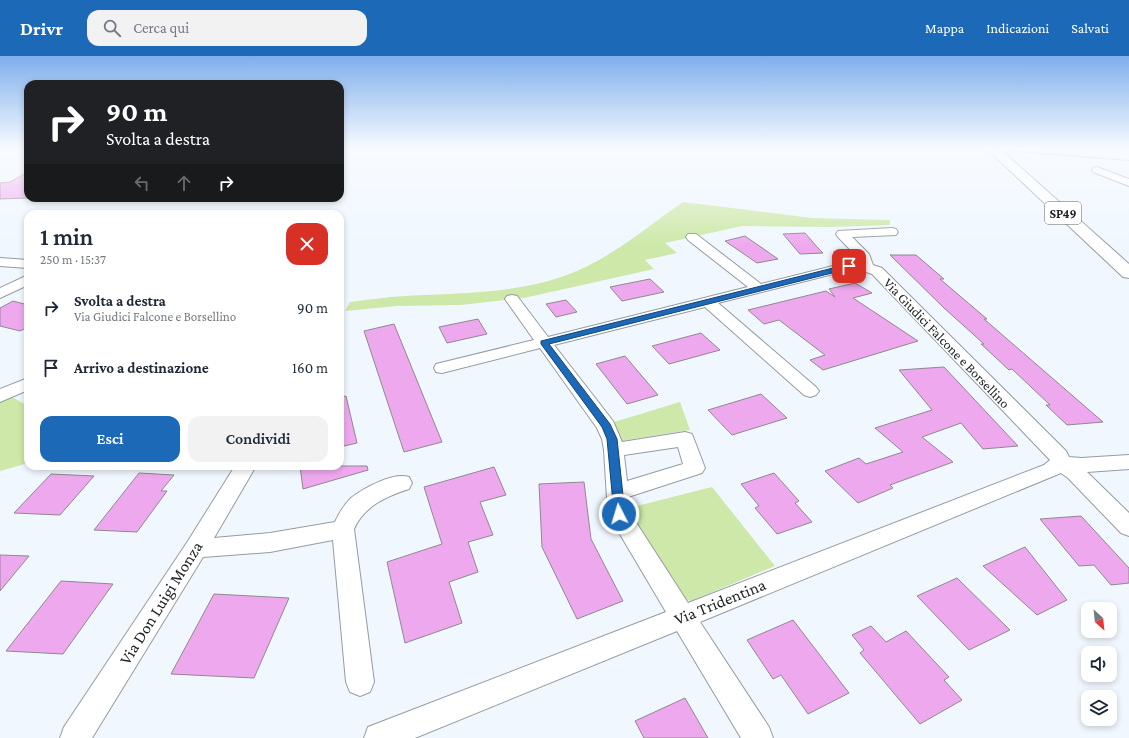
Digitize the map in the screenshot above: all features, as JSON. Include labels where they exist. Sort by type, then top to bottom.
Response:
[{"type":"main road","name":"SP49","points":[[1029,182],[1129,273]]},
{"type":"street","points":[[865,267],[867,264],[864,257],[842,234],[892,232]]},
{"type":"street","points":[[692,237],[758,288]]},
{"type":"street","points":[[0,262],[24,264]]},
{"type":"street","name":"Via Giudici Falcone e Borsellino","points":[[442,368],[849,266],[865,267],[877,271],[1059,456],[1060,463],[1075,473],[1129,527]]},
{"type":"street","points":[[0,294],[24,282]]},
{"type":"street","points":[[512,299],[606,426],[612,439],[614,450],[619,514],[758,738]]},
{"type":"street","points":[[708,301],[810,390]]},
{"type":"street","points":[[0,396],[24,385]]},
{"type":"street","points":[[614,450],[685,439],[695,468],[617,492]]},
{"type":"street","points":[[1060,463],[1081,465],[1129,462]]},
{"type":"street","name":"Via Tridentina","points":[[379,738],[1051,470],[1060,463]]},
{"type":"street","name":"Via Don Luigi Monza","points":[[75,738],[196,548],[244,470]]},
{"type":"street","points":[[360,682],[342,529],[346,519],[374,493],[402,483]]},
{"type":"street","points":[[196,548],[230,547],[322,534],[342,529]]},
{"type":"green space","points":[[683,202],[812,218],[890,220],[890,225],[830,227],[742,226],[665,243],[677,253],[645,260],[654,269],[524,298],[461,305],[397,306],[345,311],[350,302],[398,296],[485,292],[545,282],[564,276],[580,270],[611,253]]},
{"type":"green space","points":[[5,398],[14,398],[24,404],[24,464],[0,471],[0,401]]},
{"type":"green space","points":[[680,402],[690,430],[621,441],[611,423]]},
{"type":"green space","points":[[712,487],[775,566],[691,601],[681,598],[641,532],[629,508]]},
{"type":"building","points":[[24,182],[24,198],[0,199],[0,183]]},
{"type":"building","points":[[805,233],[823,253],[800,254],[783,234]]},
{"type":"building","points":[[745,236],[778,259],[757,263],[725,241]]},
{"type":"building","points":[[890,255],[916,255],[944,279],[940,279],[987,319],[984,319],[1103,422],[1067,425],[1046,405],[1050,405],[1012,369],[1009,370],[981,344],[984,344],[944,308]]},
{"type":"building","points":[[650,279],[664,292],[622,301],[610,287]]},
{"type":"building","points":[[855,283],[872,293],[853,298],[918,341],[823,370],[810,360],[825,355],[779,320],[764,324],[748,310],[826,291],[835,297],[829,289]]},
{"type":"building","points":[[566,300],[577,312],[556,317],[546,304]]},
{"type":"building","points":[[13,301],[24,304],[24,329],[20,331],[0,326],[0,308]]},
{"type":"building","points":[[478,319],[487,334],[447,343],[439,327]]},
{"type":"building","points":[[394,324],[442,442],[404,452],[364,331]]},
{"type":"building","points":[[701,333],[720,350],[669,364],[652,346]]},
{"type":"building","points":[[625,356],[658,395],[627,404],[596,364]]},
{"type":"building","points":[[944,367],[1018,446],[983,449],[961,423],[922,437],[953,462],[890,485],[893,488],[858,503],[825,471],[859,458],[866,464],[903,452],[875,428],[932,410],[899,370]]},
{"type":"building","points":[[761,394],[787,418],[732,435],[708,410]]},
{"type":"building","points":[[344,396],[346,396],[357,443],[344,446]]},
{"type":"building","points":[[344,466],[367,466],[368,470],[303,489],[301,470],[344,470]]},
{"type":"building","points":[[494,467],[506,495],[480,502],[493,535],[468,542],[478,572],[449,582],[462,623],[405,643],[387,562],[442,544],[424,487]]},
{"type":"building","points":[[139,473],[174,475],[161,491],[167,491],[137,532],[94,530]]},
{"type":"building","points":[[774,473],[799,501],[795,503],[812,522],[777,534],[755,508],[759,506],[741,484]]},
{"type":"building","points":[[51,474],[94,476],[60,515],[14,513]]},
{"type":"building","points":[[584,482],[591,539],[623,601],[577,619],[542,547],[539,484]]},
{"type":"building","points":[[1081,516],[1129,568],[1129,583],[1111,585],[1094,565],[1079,566],[1040,519]]},
{"type":"building","points":[[1025,547],[1067,600],[1037,615],[983,566]]},
{"type":"building","points":[[0,555],[29,556],[0,591]]},
{"type":"building","points":[[957,578],[1010,630],[969,650],[917,596]]},
{"type":"building","points":[[61,581],[113,584],[63,654],[6,651]]},
{"type":"building","points":[[214,594],[289,598],[254,678],[171,674]]},
{"type":"building","points":[[793,620],[849,693],[808,714],[781,675],[773,679],[747,640]]},
{"type":"building","points":[[871,626],[886,642],[906,631],[949,677],[944,680],[962,700],[920,724],[860,653],[864,650],[852,635]]},
{"type":"building","points":[[685,698],[708,738],[644,738],[635,721]]},
{"type":"route","points":[[619,514],[612,439],[606,426],[544,343],[849,266]]}]
